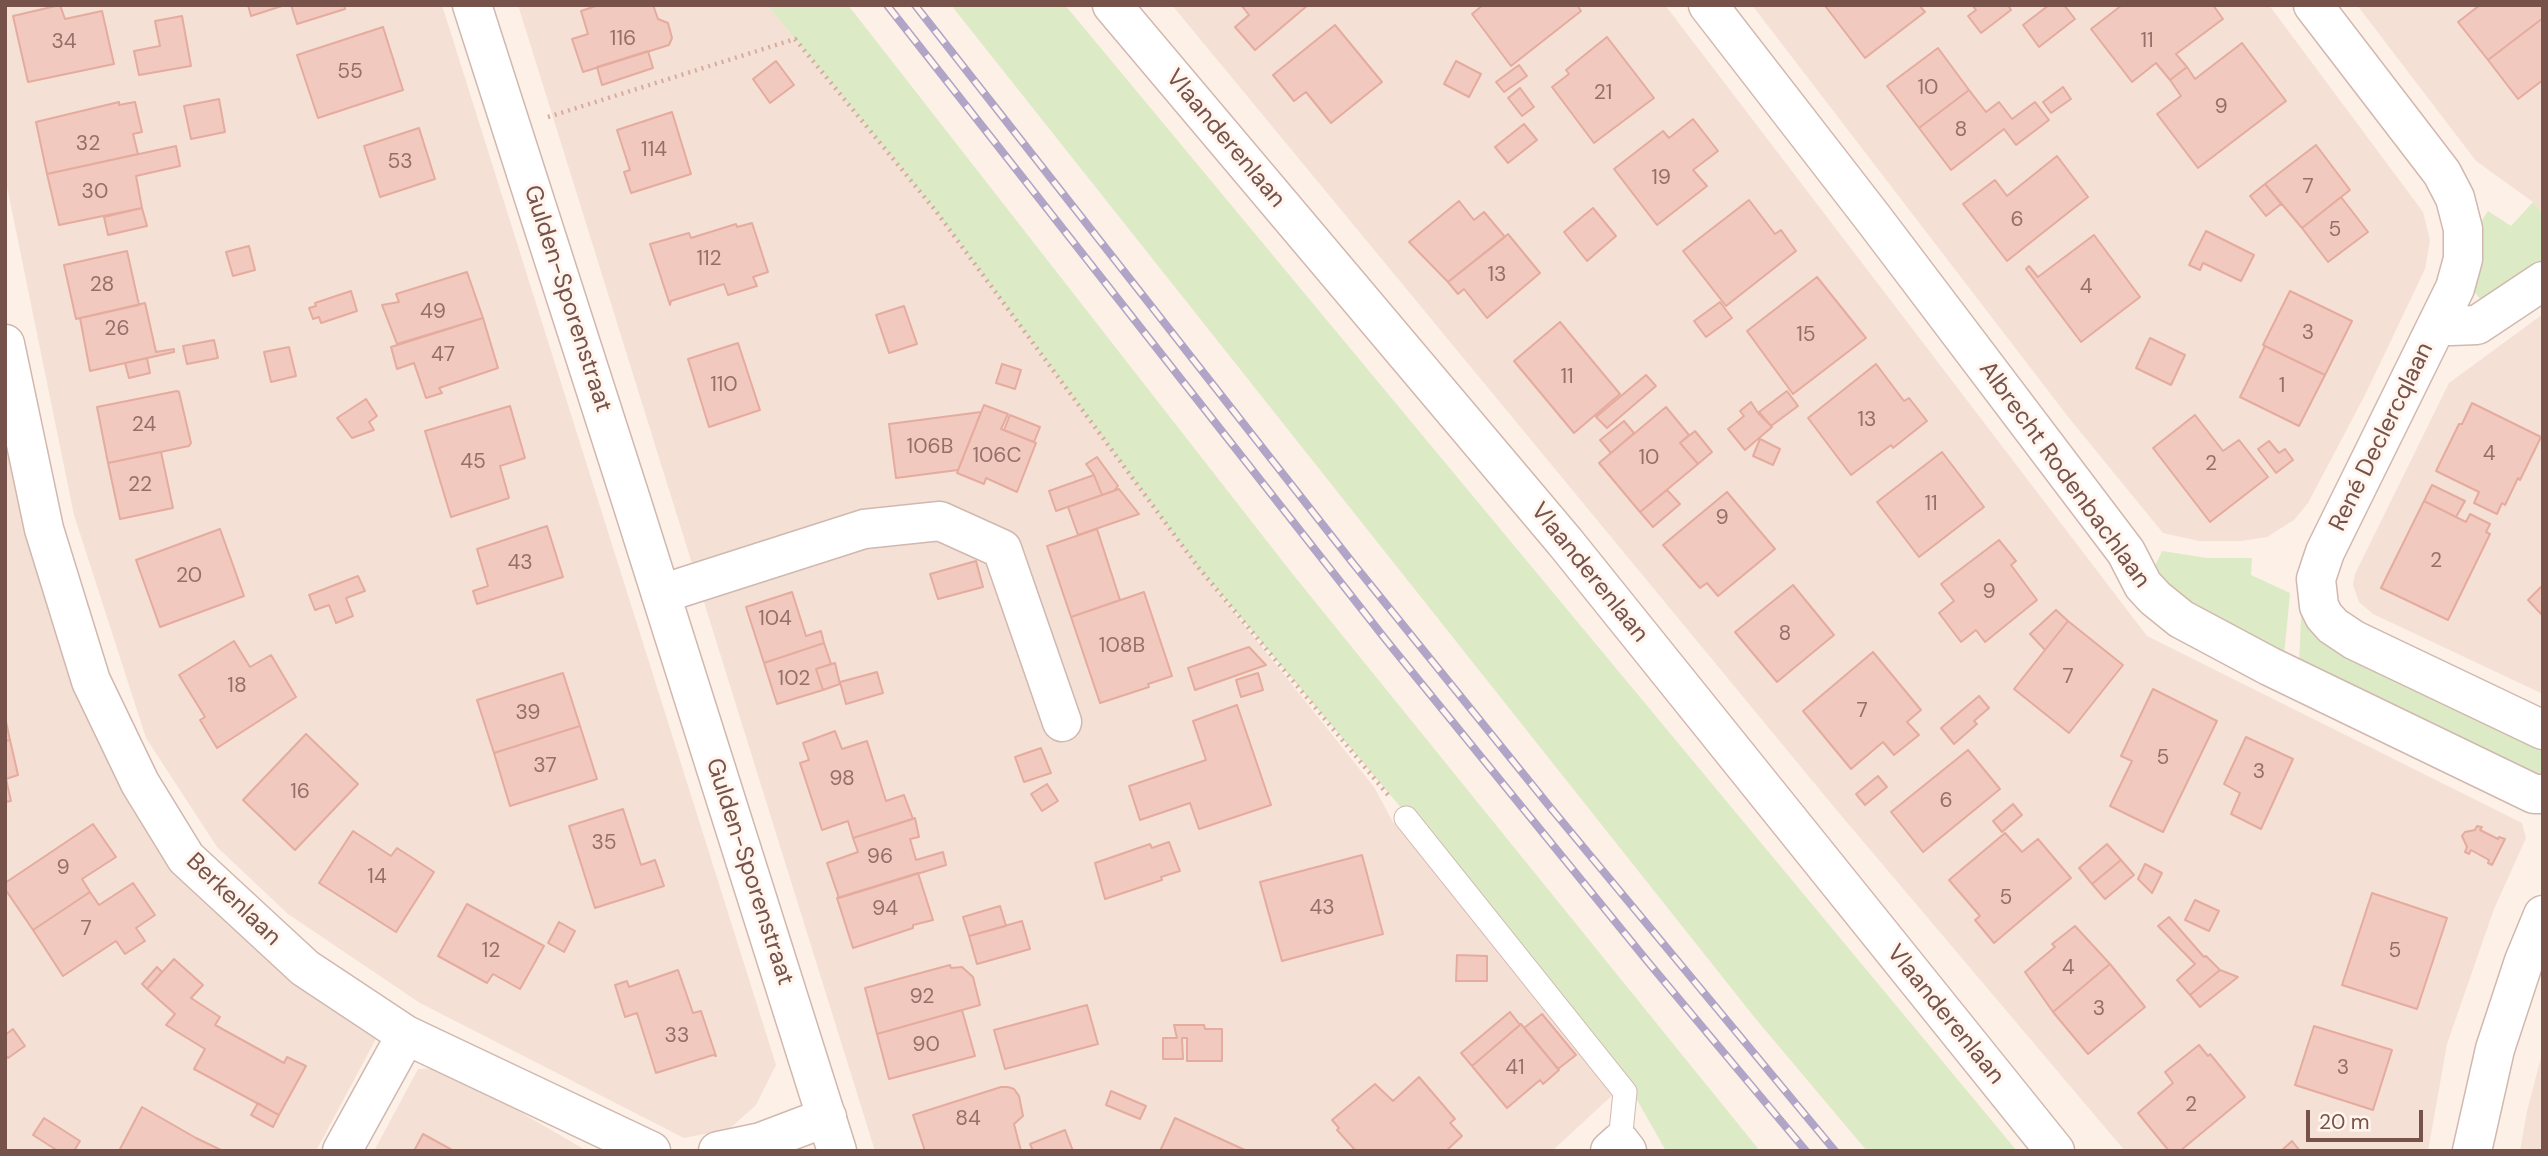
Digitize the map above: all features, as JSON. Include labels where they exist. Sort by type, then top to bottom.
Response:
[{"type":"street","name":"Gulden-Sporenstraat","points":[[472,5],[832,1134]]},
{"type":"street","name":"Vlaanderenlaan","points":[[1112,5],[1565,542],[2055,1151]]},
{"type":"street","name":"Albrecht Rodenbachlaan","points":[[1708,5],[2126,552],[2143,585],[2167,610],[2269,666],[2522,789],[2543,794]]},
{"type":"street","name":"René Declercqlaan","points":[[2313,5],[2442,173],[2455,198],[2463,229],[2463,259],[2455,288],[2325,552],[2316,579],[2316,593],[2324,616],[2333,626],[2354,640],[2543,730]]},
{"type":"street","name":"René Declercqlaan","points":[[2438,322],[2451,326],[2477,325],[2543,281]]},
{"type":"street","name":"Berkenlaan","points":[[5,344],[48,542],[91,681],[140,783],[186,858],[305,968],[406,1035],[658,1150]]},
{"type":"street","points":[[661,593],[864,529],[940,521],[1002,549],[1062,722]]},
{"type":"street","points":[[2472,1151],[2495,1049],[2524,961],[2543,915]]},
{"type":"street","points":[[342,1151],[406,1035]]},
{"type":"street","points":[[718,1151],[761,1142],[832,1134]]},
{"type":"lane","points":[[1406,818],[1625,1091],[1619,1148]]},
{"type":"path","points":[[511,128],[794,39],[935,210],[1198,567],[1406,818]]},
{"type":"shaded area","points":[[5,5],[442,5],[776,1065],[756,1105],[729,1129],[684,1138],[420,1003],[288,914],[217,847],[146,738],[74,515],[5,177]]},
{"type":"shaded area","points":[[518,5],[767,5],[935,210],[1198,567],[1374,787],[1393,822],[1618,1090],[1552,1151],[875,1151]]},
{"type":"shaded area","points":[[1172,5],[1665,5],[2147,636],[2522,823],[2526,838],[2494,909],[2447,1044],[2428,1151],[2125,1151],[1834,807]]},
{"type":"shaded area","points":[[1752,5],[2269,5],[2423,212],[2430,240],[2425,269],[2365,395],[2308,503],[2294,520],[2267,537],[2241,541],[2199,541],[2163,533],[2069,418]]},
{"type":"shaded area","points":[[2357,5],[2543,5],[2543,214],[2533,202],[2476,161]]},
{"type":"shaded area","points":[[2543,314],[2543,694],[2373,614],[2359,602],[2353,585],[2355,574],[2449,383]]},
{"type":"shaded area","points":[[5,413],[33,534],[200,892],[247,942],[311,991],[378,1035],[316,1151],[5,1151]]},
{"type":"shaded area","points":[[2543,1050],[2543,1151],[2520,1151],[2527,1111]]},
{"type":"shaded area","points":[[445,1068],[587,1151],[374,1151],[418,1069]]},
{"type":"green space","points":[[767,5],[848,5],[1291,572],[1760,1151],[1666,1151],[1628,1084],[1408,816],[1198,567],[935,210]]},
{"type":"green space","points":[[951,5],[1065,5],[2017,1151],[1867,1151],[1755,1018]]},
{"type":"green space","points":[[2533,202],[2543,214],[2543,267],[2487,308],[2470,286],[2479,225],[2488,211],[2511,226]]},
{"type":"green space","points":[[2162,551],[2207,558],[2252,558],[2251,575],[2290,593],[2284,656],[2203,617],[2153,570]]},
{"type":"green space","points":[[2302,599],[2543,746],[2543,780],[2299,663]]},
{"type":"building","points":[[60,5],[65,19],[102,11],[114,64],[28,82],[13,16]]},
{"type":"building","points":[[248,5],[285,5],[251,16]]},
{"type":"building","points":[[291,5],[344,5],[345,9],[297,24]]},
{"type":"building","points":[[599,5],[653,5],[658,19],[668,23],[672,38],[669,45],[583,72],[572,39],[588,34],[581,11]]},
{"type":"building","points":[[1241,5],[1308,5],[1255,50],[1235,27],[1249,15]]},
{"type":"building","points":[[1483,5],[1577,5],[1581,11],[1511,66],[1472,14]]},
{"type":"building","points":[[1919,5],[1925,12],[1865,58],[1826,7]]},
{"type":"building","points":[[1972,5],[2008,5],[2011,10],[1981,33],[1968,16],[1976,10]]},
{"type":"building","points":[[2049,5],[2064,5],[2075,19],[2039,47],[2023,25]]},
{"type":"building","points":[[2122,5],[2213,5],[2223,19],[2176,54],[2187,67],[2170,80],[2156,63],[2132,82],[2091,29]]},
{"type":"building","points":[[2480,5],[2542,5],[2543,18],[2488,60],[2458,22]]},
{"type":"building","points":[[182,16],[191,66],[139,75],[134,51],[160,46],[155,21]]},
{"type":"building","points":[[2543,18],[2543,80],[2518,99],[2488,60]]},
{"type":"building","points":[[1335,25],[1382,82],[1331,123],[1306,92],[1294,101],[1273,75]]},
{"type":"building","points":[[383,27],[403,90],[318,118],[297,55]]},
{"type":"building","points":[[1607,37],[1654,98],[1594,143],[1552,87],[1569,74],[1566,70]]},
{"type":"building","points":[[2242,43],[2286,101],[2198,168],[2157,114],[2181,96],[2170,80],[2187,67],[2195,79]]},
{"type":"building","points":[[1938,48],[1969,90],[1919,128],[1887,86]]},
{"type":"building","points":[[648,51],[653,68],[602,85],[597,67]]},
{"type":"building","points":[[776,61],[794,85],[770,103],[753,79]]},
{"type":"building","points":[[1456,61],[1481,74],[1469,97],[1444,84]]},
{"type":"building","points":[[1519,65],[1527,76],[1504,92],[1496,82]]},
{"type":"building","points":[[2063,87],[2071,99],[2051,113],[2043,102]]},
{"type":"building","points":[[1520,88],[1534,107],[1522,116],[1508,98]]},
{"type":"building","points":[[1969,90],[1986,112],[1999,102],[2012,119],[2035,102],[2049,120],[2016,145],[2004,129],[1951,170],[1919,128]]},
{"type":"building","points":[[219,99],[225,132],[191,139],[184,106]]},
{"type":"building","points":[[119,102],[119,105],[135,102],[142,132],[133,134],[138,154],[47,174],[36,122]]},
{"type":"building","points":[[672,112],[691,174],[631,193],[624,172],[630,170],[617,130]]},
{"type":"building","points":[[1693,119],[1718,151],[1693,170],[1707,186],[1657,225],[1614,169],[1663,131],[1669,138]]},
{"type":"building","points":[[1524,124],[1537,140],[1508,163],[1495,147]]},
{"type":"building","points":[[419,128],[435,179],[380,197],[364,146]]},
{"type":"building","points":[[2316,145],[2350,190],[2302,228],[2265,184]]},
{"type":"building","points":[[176,146],[180,166],[136,176],[142,208],[59,225],[47,174]]},
{"type":"building","points":[[2057,156],[2088,197],[2007,261],[1963,204],[1995,180],[2007,196]]},
{"type":"building","points":[[2265,184],[2281,204],[2266,216],[2250,196]]},
{"type":"building","points":[[2341,197],[2368,232],[2328,262],[2302,228]]},
{"type":"building","points":[[1749,200],[1775,234],[1781,230],[1796,251],[1726,306],[1683,251]]},
{"type":"building","points":[[1459,201],[1474,220],[1484,212],[1505,237],[1448,282],[1409,242]]},
{"type":"building","points":[[142,208],[147,226],[108,235],[104,217]]},
{"type":"building","points":[[1593,208],[1616,236],[1587,261],[1564,232]]},
{"type":"building","points":[[752,223],[768,272],[753,277],[757,286],[728,295],[724,284],[671,301],[670,305],[650,244],[689,233],[691,238],[736,224],[737,227]]},
{"type":"building","points":[[2206,231],[2254,255],[2241,281],[2203,263],[2200,270],[2189,265]]},
{"type":"building","points":[[1508,234],[1540,273],[1487,318],[1464,289],[1458,294],[1448,282]]},
{"type":"building","points":[[2094,235],[2140,297],[2081,342],[2026,269],[2029,266],[2038,277]]},
{"type":"building","points":[[249,246],[255,270],[233,276],[226,252]]},
{"type":"building","points":[[127,251],[139,305],[76,319],[64,265]]},
{"type":"building","points":[[467,272],[483,318],[397,344],[382,305],[399,302],[396,294]]},
{"type":"building","points":[[1817,277],[1866,338],[1793,394],[1747,331]]},
{"type":"building","points":[[351,291],[357,311],[321,323],[319,317],[313,319],[309,308],[316,306],[315,303]]},
{"type":"building","points":[[2290,291],[2352,321],[2325,375],[2263,345]]},
{"type":"building","points":[[1720,302],[1732,318],[1706,337],[1694,321]]},
{"type":"building","points":[[145,303],[156,352],[174,349],[174,352],[90,371],[80,318]]},
{"type":"building","points":[[904,306],[917,344],[889,353],[876,315]]},
{"type":"building","points":[[483,318],[498,368],[439,388],[442,393],[426,398],[414,363],[397,369],[391,347]]},
{"type":"building","points":[[1560,322],[1620,394],[1574,433],[1514,361]]},
{"type":"building","points":[[2150,338],[2185,355],[2171,385],[2136,368]]},
{"type":"building","points":[[214,340],[218,358],[187,364],[183,346]]},
{"type":"building","points":[[738,343],[760,410],[709,427],[688,359]]},
{"type":"building","points":[[2265,346],[2325,375],[2299,426],[2240,397]]},
{"type":"building","points":[[289,347],[296,376],[271,382],[264,352]]},
{"type":"building","points":[[147,358],[150,373],[129,378],[125,363]]},
{"type":"building","points":[[1002,364],[1021,370],[1015,389],[996,383]]},
{"type":"building","points":[[1876,364],[1904,401],[1909,398],[1927,421],[1893,448],[1891,445],[1851,475],[1808,418]]},
{"type":"building","points":[[1646,375],[1656,386],[1607,428],[1596,417]]},
{"type":"building","points":[[177,391],[191,443],[189,446],[108,463],[97,407]]},
{"type":"building","points":[[1787,391],[1798,406],[1771,426],[1759,412]]},
{"type":"building","points":[[366,399],[377,416],[369,422],[374,430],[352,438],[337,418]]},
{"type":"building","points":[[1751,402],[1772,427],[1745,450],[1728,429],[1744,416],[1740,411]]},
{"type":"building","points":[[2472,403],[2541,437],[2520,480],[2518,478],[2505,505],[2502,503],[2497,514],[2474,503],[2479,492],[2436,471]]},
{"type":"building","points":[[984,405],[1008,414],[1001,429],[1036,443],[1017,492],[986,478],[984,484],[957,473]]},
{"type":"building","points":[[510,406],[525,458],[500,466],[509,498],[451,517],[425,431]]},
{"type":"building","points":[[1666,407],[1689,435],[1680,443],[1698,464],[1640,512],[1599,463]]},
{"type":"building","points":[[981,412],[958,470],[896,478],[889,424]]},
{"type":"building","points":[[1010,415],[1040,427],[1034,442],[1004,430]]},
{"type":"building","points":[[2195,415],[2223,451],[2239,440],[2268,477],[2210,522],[2153,448]]},
{"type":"building","points":[[1624,421],[1634,433],[1611,453],[1600,440]]},
{"type":"building","points":[[1695,431],[1712,452],[1698,464],[1680,443]]},
{"type":"building","points":[[1760,439],[1780,449],[1773,465],[1753,456]]},
{"type":"building","points":[[2269,441],[2279,453],[2285,449],[2293,460],[2276,473],[2258,449]]},
{"type":"building","points":[[161,452],[173,508],[120,519],[108,463]]},
{"type":"building","points":[[1942,452],[1984,507],[1919,557],[1877,502]]},
{"type":"building","points":[[1097,457],[1118,486],[1114,491],[1102,495],[1086,464]]},
{"type":"building","points":[[1094,475],[1102,495],[1056,511],[1049,491]]},
{"type":"building","points":[[2432,485],[2465,501],[2456,517],[2424,501]]},
{"type":"building","points":[[1119,489],[1139,514],[1078,535],[1068,507]]},
{"type":"building","points":[[1667,490],[1680,504],[1653,527],[1640,512]]},
{"type":"building","points":[[1727,492],[1775,549],[1718,596],[1707,583],[1700,588],[1663,545]]},
{"type":"building","points":[[2424,501],[2466,522],[2470,514],[2490,524],[2486,532],[2490,534],[2448,620],[2381,588]]},
{"type":"building","points":[[547,526],[563,577],[477,604],[473,591],[488,586],[477,549]]},
{"type":"building","points":[[220,529],[244,596],[160,627],[136,560]]},
{"type":"building","points":[[1097,529],[1120,600],[1071,617],[1047,546]]},
{"type":"building","points":[[1999,540],[2016,561],[2011,565],[2037,600],[1985,642],[1976,630],[1961,642],[1939,613],[1954,601],[1941,584]]},
{"type":"building","points":[[976,561],[983,587],[938,599],[930,574]]},
{"type":"building","points":[[358,576],[365,591],[346,598],[353,616],[336,623],[329,605],[315,610],[309,595]]},
{"type":"building","points":[[1793,585],[1834,635],[1777,682],[1735,632]]},
{"type":"building","points":[[2543,585],[2543,616],[2528,600]]},
{"type":"building","points":[[792,592],[806,636],[821,631],[824,643],[764,663],[746,607]]},
{"type":"building","points":[[1144,592],[1172,676],[1148,684],[1149,687],[1100,703],[1071,617]]},
{"type":"building","points":[[2056,610],[2068,621],[2045,650],[2030,634]]},
{"type":"building","points":[[2068,621],[2123,665],[2069,733],[2014,689]]},
{"type":"building","points":[[234,641],[250,667],[271,655],[296,697],[217,748],[200,720],[205,717],[179,675]]},
{"type":"building","points":[[824,643],[831,664],[816,669],[823,690],[777,704],[764,663]]},
{"type":"building","points":[[1249,647],[1266,665],[1195,690],[1188,668]]},
{"type":"building","points":[[1873,652],[1921,710],[1907,722],[1919,735],[1894,755],[1883,742],[1851,769],[1803,711]]},
{"type":"building","points":[[835,663],[840,684],[823,690],[816,669]]},
{"type":"building","points":[[877,672],[883,693],[846,704],[840,682]]},
{"type":"building","points":[[563,673],[580,726],[494,753],[477,700]]},
{"type":"building","points":[[1258,673],[1263,690],[1241,697],[1236,680]]},
{"type":"building","points":[[2153,689],[2217,721],[2163,832],[2110,806],[2132,761],[2121,756]]},
{"type":"building","points":[[1979,696],[1989,708],[1974,721],[1977,724],[1954,744],[1941,728]]},
{"type":"building","points":[[1237,705],[1271,805],[1199,829],[1190,803],[1140,820],[1129,786],[1206,760],[1193,721]]},
{"type":"building","points":[[5,717],[10,740],[5,741]]},
{"type":"building","points":[[580,726],[597,779],[510,806],[494,753]]},
{"type":"building","points":[[835,731],[842,749],[867,741],[886,801],[904,795],[913,819],[853,838],[848,821],[822,830],[800,763],[809,760],[803,743]]},
{"type":"building","points":[[306,734],[358,784],[295,850],[243,800]]},
{"type":"building","points":[[2246,737],[2293,759],[2261,829],[2231,814],[2240,793],[2224,784]]},
{"type":"building","points":[[10,740],[18,775],[6,779],[11,801],[5,802],[5,741]]},
{"type":"building","points":[[1041,748],[1051,773],[1024,782],[1015,757]]},
{"type":"building","points":[[1968,750],[2000,789],[1923,852],[1891,812]]},
{"type":"building","points":[[1878,776],[1887,787],[1865,805],[1856,794]]},
{"type":"building","points":[[1047,784],[1058,801],[1042,811],[1031,794]]},
{"type":"building","points":[[2013,804],[2022,815],[2002,832],[1993,821]]},
{"type":"building","points":[[623,809],[641,865],[655,860],[664,886],[595,908],[569,826]]},
{"type":"building","points":[[915,818],[919,837],[910,839],[916,860],[943,852],[946,865],[839,898],[827,863],[858,852],[853,838]]},
{"type":"building","points":[[93,824],[116,857],[82,879],[90,892],[33,930],[5,889],[5,883]]},
{"type":"building","points":[[2477,826],[2498,839],[2505,839],[2492,865],[2488,863],[2489,860],[2471,850],[2469,854],[2465,852],[2467,847],[2462,836],[2465,832],[2475,830]]},
{"type":"building","points":[[353,831],[391,856],[397,848],[434,872],[396,932],[319,883]]},
{"type":"building","points":[[2005,833],[2022,852],[2038,839],[2071,878],[1994,943],[1975,920],[1980,916],[1949,880]]},
{"type":"building","points":[[1169,842],[1180,871],[1161,877],[1162,880],[1105,899],[1095,863],[1150,844],[1152,848]]},
{"type":"building","points":[[2107,844],[2121,860],[2092,884],[2079,868]]},
{"type":"building","points":[[1362,855],[1383,934],[1282,961],[1260,882]]},
{"type":"building","points":[[2121,860],[2134,875],[2105,899],[2092,884]]},
{"type":"building","points":[[2145,864],[2162,873],[2152,893],[2138,879]]},
{"type":"building","points":[[918,873],[933,920],[853,948],[837,898]]},
{"type":"building","points":[[133,883],[155,915],[136,928],[145,941],[125,954],[116,941],[63,976],[33,930],[90,892],[99,905]]},
{"type":"building","points":[[2372,893],[2447,918],[2417,1009],[2342,985]]},
{"type":"building","points":[[2195,900],[2219,911],[2209,931],[2185,920]]},
{"type":"building","points":[[467,904],[544,946],[520,989],[493,974],[487,983],[438,956]]},
{"type":"building","points":[[1000,906],[1006,926],[969,936],[963,917]]},
{"type":"building","points":[[2169,917],[2204,957],[2220,970],[2190,995],[2177,980],[2195,964],[2158,926]]},
{"type":"building","points":[[1022,921],[1030,949],[977,964],[969,936]]},
{"type":"building","points":[[559,922],[575,931],[564,952],[548,943]]},
{"type":"building","points":[[2075,926],[2110,964],[2053,1012],[2025,972],[2055,947],[2052,944]]},
{"type":"building","points":[[1457,955],[1487,956],[1487,981],[1456,981]]},
{"type":"building","points":[[174,959],[203,985],[191,998],[220,1017],[215,1025],[284,1063],[287,1057],[306,1066],[279,1115],[194,1069],[205,1049],[166,1025],[175,1014],[147,989]]},
{"type":"building","points":[[2110,964],[2145,1007],[2088,1054],[2053,1012]]},
{"type":"building","points":[[950,965],[951,968],[962,967],[973,977],[980,1005],[877,1034],[865,988]]},
{"type":"building","points":[[157,967],[162,972],[147,989],[142,984]]},
{"type":"building","points":[[678,970],[693,1013],[701,1011],[716,1056],[656,1073],[637,1013],[625,1017],[615,985],[627,981],[629,987]]},
{"type":"building","points":[[2220,970],[2238,977],[2200,1007],[2190,995]]},
{"type":"building","points":[[1087,1005],[1098,1044],[1005,1069],[994,1030]]},
{"type":"building","points":[[962,1010],[975,1056],[889,1079],[877,1034]]},
{"type":"building","points":[[1510,1012],[1520,1025],[1472,1066],[1461,1053]]},
{"type":"building","points":[[1542,1014],[1576,1055],[1558,1069],[1524,1028]]},
{"type":"building","points":[[1521,1024],[1559,1070],[1543,1084],[1540,1080],[1507,1108],[1472,1066]]},
{"type":"building","points":[[1174,1025],[1204,1025],[1205,1029],[1222,1029],[1222,1061],[1187,1061],[1187,1038],[1182,1038],[1183,1059],[1163,1059],[1163,1038],[1177,1038]]},
{"type":"building","points":[[2314,1026],[2392,1050],[2373,1110],[2295,1085]]},
{"type":"building","points":[[13,1029],[25,1046],[8,1058],[5,1055],[5,1035]]},
{"type":"building","points":[[2199,1045],[2208,1056],[2210,1054],[2245,1097],[2180,1151],[2169,1151],[2138,1113],[2173,1083],[2165,1072]]},
{"type":"building","points":[[1419,1077],[1455,1119],[1450,1123],[1462,1136],[1446,1151],[1356,1151],[1337,1130],[1339,1128],[1332,1120],[1375,1084],[1393,1101]]},
{"type":"building","points":[[1001,1087],[1014,1089],[1019,1096],[1023,1116],[1014,1124],[1021,1151],[925,1151],[913,1115]]},
{"type":"building","points":[[1111,1091],[1146,1106],[1140,1119],[1106,1105]]},
{"type":"building","points":[[258,1103],[279,1115],[273,1127],[251,1115]]},
{"type":"building","points":[[142,1107],[196,1138],[223,1151],[119,1151]]},
{"type":"building","points":[[44,1118],[80,1141],[74,1151],[58,1151],[33,1135]]},
{"type":"building","points":[[1175,1118],[1247,1151],[1160,1151]]},
{"type":"building","points":[[1065,1130],[1073,1151],[1033,1151],[1030,1144]]},
{"type":"building","points":[[423,1134],[454,1151],[414,1151]]},
{"type":"building","points":[[2292,1141],[2300,1151],[2281,1151]]},
{"type":"railway","points":[[887,5],[1386,640],[1806,1151]]},
{"type":"railway","points":[[915,5],[1352,562],[1550,807],[1835,1151]]}]
